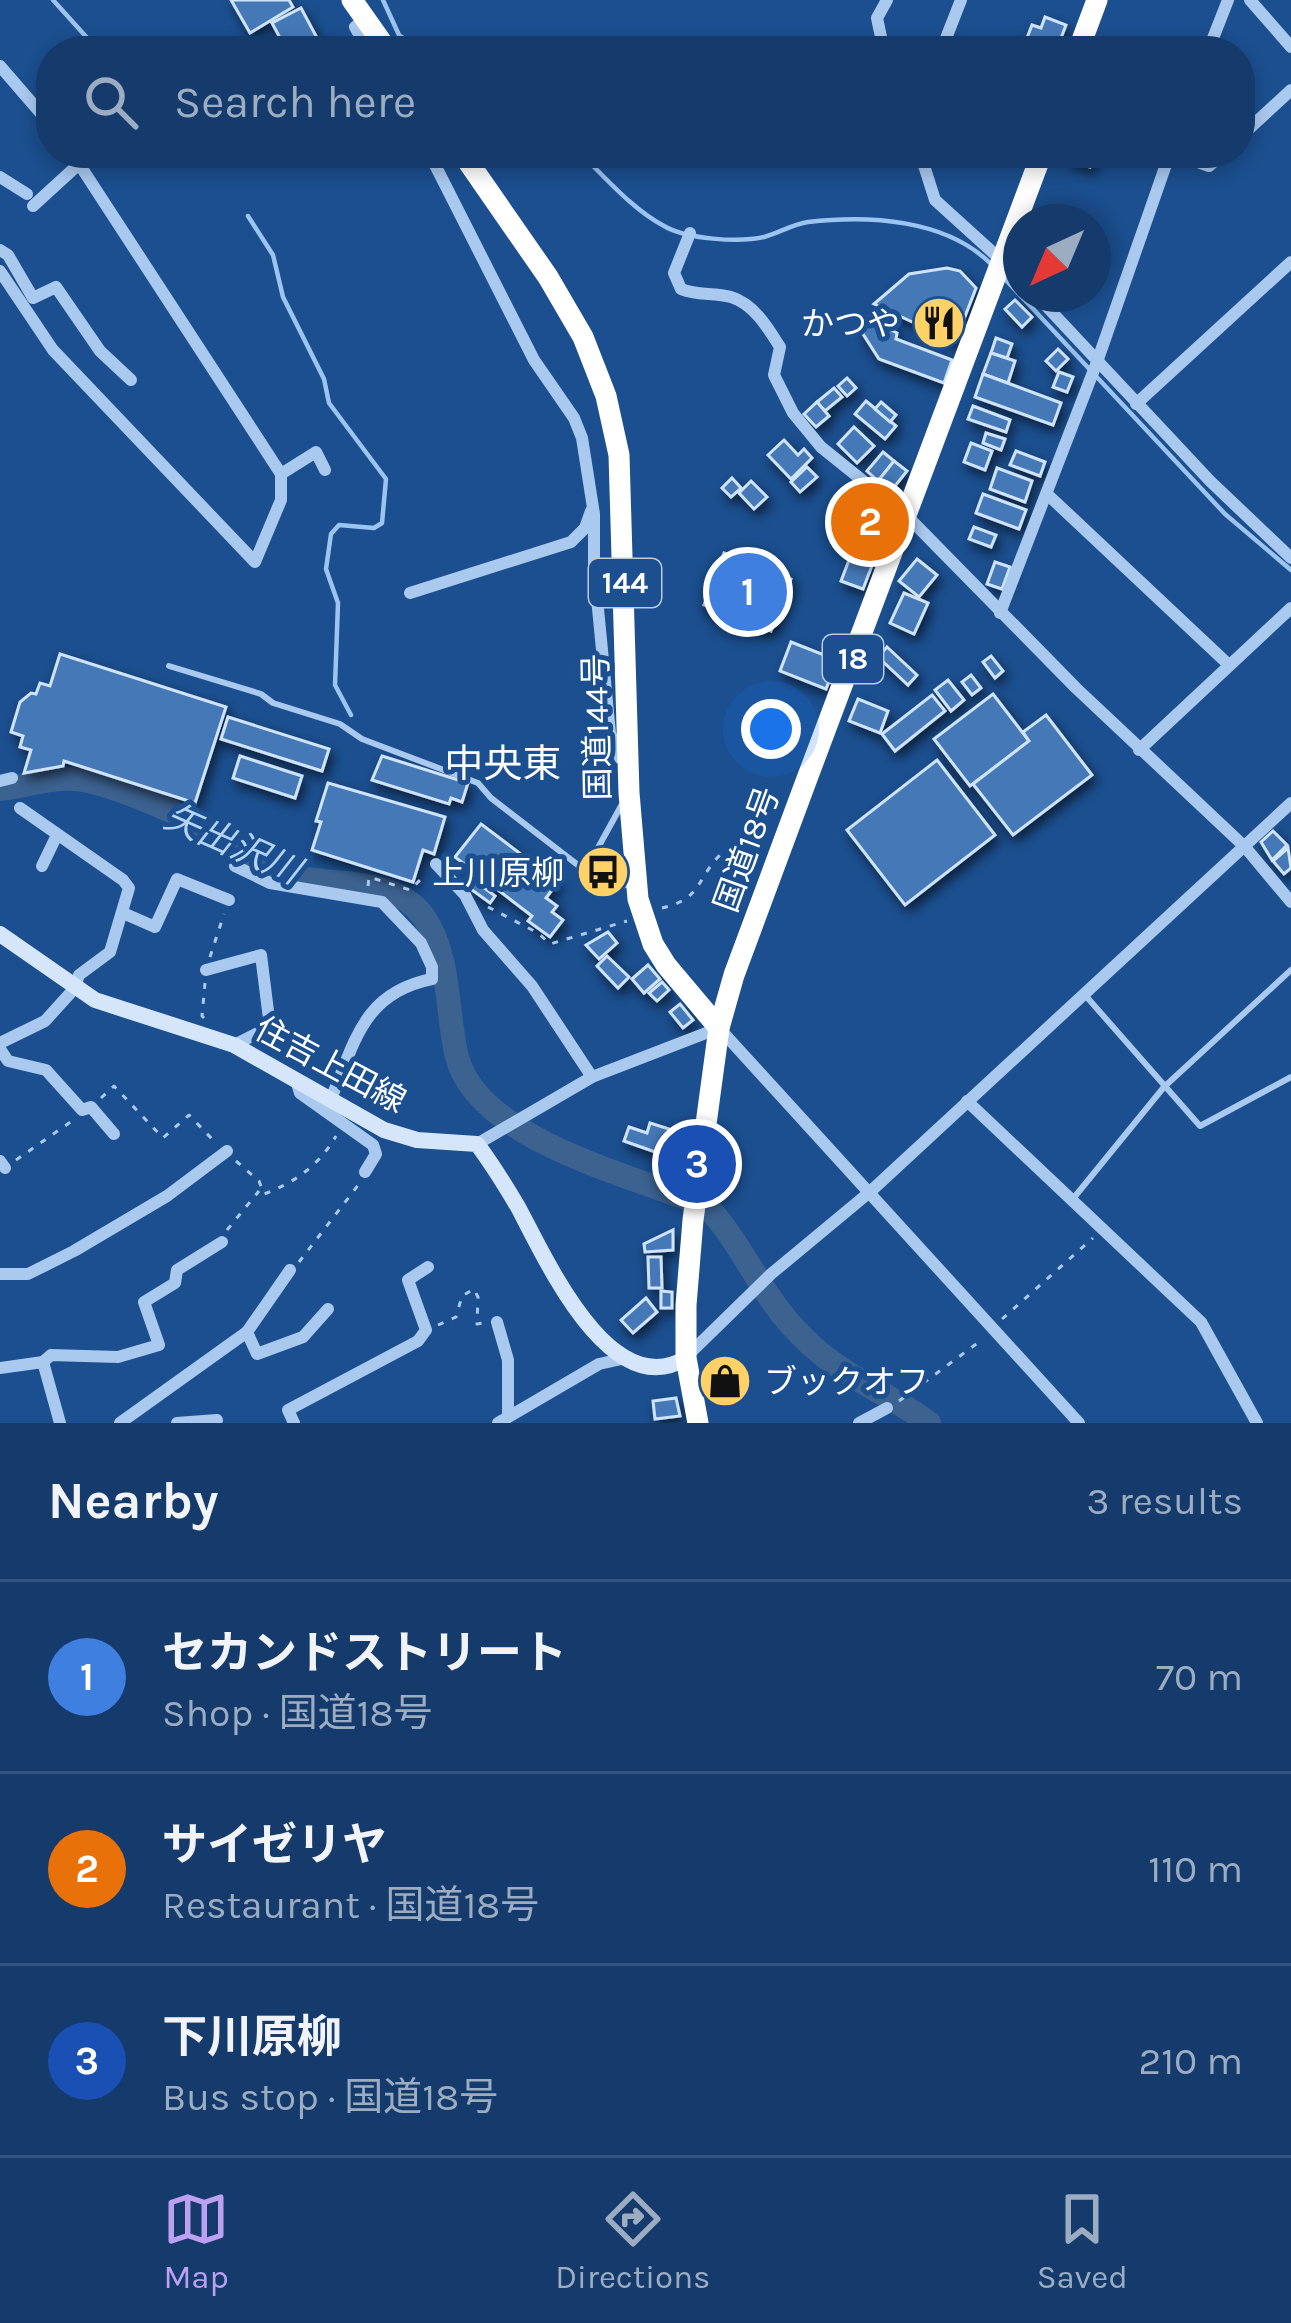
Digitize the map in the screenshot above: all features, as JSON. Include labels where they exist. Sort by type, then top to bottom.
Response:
[{"type":"highway","points":[[1084,36],[1097,0]]},
{"type":"highway","points":[[359,9],[378,36]]},
{"type":"highway","name":"国道144号","points":[[472,168],[548,277],[583,338],[606,396],[619,455],[635,917],[666,965],[719,1028]]},
{"type":"highway","name":"国道18号","points":[[1024,204],[1037,168]]},
{"type":"highway","name":"国道18号","points":[[686,1358],[693,1220],[719,1028],[734,975],[1003,263]]},
{"type":"highway","name":"18","points":[[686,1358],[698,1423]]},
{"type":"main road","name":"住吉上田線","points":[[0,934],[95,1000],[234,1045],[339,1111],[400,1136],[477,1144]]},
{"type":"main road","points":[[477,1144],[499,1174],[574,1308],[626,1358],[650,1368],[669,1367],[686,1358]]},
{"type":"street","points":[[881,36],[878,18],[887,0]]},
{"type":"street","points":[[947,36],[961,0]]},
{"type":"street","points":[[1214,36],[1228,0]]},
{"type":"street","points":[[1250,0],[1291,46]]},
{"type":"street","points":[[0,66],[36,107]]},
{"type":"street","points":[[1255,123],[1291,90]]},
{"type":"street","points":[[0,177],[30,200],[65,168]]},
{"type":"street","points":[[0,271],[52,350],[255,562],[280,500],[281,474],[82,168]]},
{"type":"street","points":[[437,168],[534,360],[574,418],[582,438],[593,504],[594,567],[610,733],[620,758],[628,760]]},
{"type":"street","points":[[924,168],[934,200],[1003,259]]},
{"type":"street","points":[[1000,613],[1167,168]]},
{"type":"street","points":[[690,232],[674,273],[681,289],[730,297],[746,304],[764,322],[780,347],[774,375],[793,413],[821,447],[908,517],[1139,750],[1245,847],[1291,902]]},
{"type":"street","points":[[0,250],[8,255],[33,298],[56,287],[100,351],[131,380]]},
{"type":"street","points":[[1136,404],[1291,262]]},
{"type":"street","points":[[1051,312],[1291,558]]},
{"type":"street","points":[[281,474],[316,452],[325,470]]},
{"type":"street","points":[[1047,494],[1229,665]]},
{"type":"street","points":[[410,593],[571,542],[585,528],[593,504]]},
{"type":"street","points":[[1139,750],[1291,608]]},
{"type":"street","points":[[686,1358],[748,1295],[871,1191],[1291,803]]},
{"type":"street","points":[[20,808],[129,888],[110,952],[79,975],[74,989],[34,1029],[0,1046],[8,1061],[46,1070],[113,1134]]},
{"type":"street","points":[[42,866],[56,835]]},
{"type":"street","points":[[436,864],[470,901],[483,930],[532,986],[592,1076]]},
{"type":"street","points":[[235,866],[270,883],[382,902],[428,955],[432,979],[386,996],[367,1015],[339,1111]]},
{"type":"street","points":[[123,914],[155,927],[177,879],[229,900]]},
{"type":"street","points":[[206,970],[261,955],[270,1028],[234,1045]]},
{"type":"street","points":[[477,1144],[592,1076],[719,1028],[1079,1423]]},
{"type":"street","points":[[296,1080],[300,1093],[339,1111],[376,1149],[365,1172]]},
{"type":"street","points":[[967,1101],[1201,1322],[1257,1423]]},
{"type":"street","points":[[0,1274],[28,1274],[74,1251],[167,1196],[226,1152]]},
{"type":"street","points":[[0,1368],[43,1362],[51,1355],[118,1357],[159,1345],[144,1302],[175,1283],[177,1270],[222,1242]]},
{"type":"street","points":[[294,1423],[288,1410],[418,1341],[426,1330],[408,1280],[428,1267]]},
{"type":"street","points":[[120,1423],[247,1332],[290,1270]]},
{"type":"street","points":[[247,1332],[257,1354],[303,1336],[328,1309]]},
{"type":"street","points":[[496,1322],[508,1360],[501,1421]]},
{"type":"street","points":[[501,1421],[599,1364],[626,1358]]},
{"type":"street","points":[[43,1362],[60,1423]]},
{"type":"street","points":[[860,1423],[887,1408]]},
{"type":"street","points":[[177,1423],[217,1420]]},
{"type":"lane","points":[[169,666],[340,724],[362,739],[478,783],[596,879],[612,886],[636,884]]},
{"type":"lane","points":[[596,879],[594,855],[629,794]]},
{"type":"lane","points":[[1072,1200],[1164,1087],[1291,970]]},
{"type":"lane","points":[[1082,992],[1200,1126],[1291,1077]]},
{"type":"path","points":[[470,901],[502,912],[550,944],[690,897],[746,828],[782,845]]},
{"type":"path","points":[[368,880],[391,881],[410,890],[436,864]]},
{"type":"path","points":[[3,1164],[114,1087],[163,1138],[189,1115],[259,1181],[264,1194],[303,1174],[322,1156],[339,1111]]},
{"type":"path","points":[[290,1270],[339,1214],[365,1172]]},
{"type":"path","points":[[222,1242],[230,1221],[260,1190]]},
{"type":"path","points":[[908,1394],[997,1329],[1004,1316],[1103,1228]]},
{"type":"path","points":[[426,1330],[456,1317],[462,1296],[474,1289],[477,1324],[496,1322]]},
{"type":"building","points":[[231,0],[289,0],[293,7],[250,33]]},
{"type":"building","points":[[301,8],[316,36],[279,36],[272,23]]},
{"type":"building","points":[[1045,17],[1066,25],[1062,36],[1028,36],[1032,25],[1041,28]]},
{"type":"building","name":"かつや","points":[[947,268],[960,271],[976,288],[955,342],[874,304],[909,274]]},
{"type":"building","points":[[1008,312],[1027,312],[1032,317],[1022,327]]},
{"type":"building","points":[[870,316],[892,325],[896,339],[952,360],[944,383],[879,359],[863,334],[863,324]]},
{"type":"building","points":[[996,338],[1012,344],[1007,358],[991,353]]},
{"type":"building","points":[[1058,349],[1068,359],[1056,371],[1046,361]]},
{"type":"building","points":[[991,353],[1015,361],[1008,383],[983,374]]},
{"type":"building","points":[[1059,372],[1073,377],[1067,392],[1053,387]]},
{"type":"building","points":[[983,374],[1061,403],[1053,425],[975,397]]},
{"type":"building","points":[[847,378],[856,388],[847,396],[838,386]]},
{"type":"building","points":[[834,388],[842,397],[825,411],[817,402]]},
{"type":"building","points":[[866,401],[896,426],[885,439],[855,414]]},
{"type":"building","points":[[817,402],[829,416],[816,427],[804,414]]},
{"type":"building","points":[[881,402],[896,415],[890,422],[875,409]]},
{"type":"building","points":[[973,406],[1010,420],[1006,432],[968,419]]},
{"type":"building","points":[[854,427],[874,446],[857,463],[838,444]]},
{"type":"building","points":[[986,433],[1005,439],[1001,450],[983,443]]},
{"type":"building","points":[[784,440],[798,455],[804,449],[812,458],[791,479],[768,455]]},
{"type":"building","points":[[971,443],[992,451],[985,470],[964,462]]},
{"type":"building","points":[[1016,451],[1045,462],[1040,476],[1010,465]]},
{"type":"building","points":[[883,452],[894,461],[878,481],[867,471]]},
{"type":"building","points":[[894,461],[907,471],[891,491],[878,481]]},
{"type":"building","points":[[807,467],[817,477],[800,492],[791,482]]},
{"type":"building","points":[[997,468],[1032,481],[1025,502],[990,489]]},
{"type":"building","points":[[732,478],[741,488],[731,497],[722,488]]},
{"type":"building","points":[[751,481],[767,497],[754,509],[739,493]]},
{"type":"building","points":[[983,494],[1026,510],[1019,529],[976,513]]},
{"type":"building","points":[[861,502],[890,513],[880,542],[850,530]]},
{"type":"building","points":[[974,527],[996,535],[991,547],[969,539]]},
{"type":"building","points":[[724,553],[791,579],[771,631],[704,605]]},
{"type":"building","points":[[851,555],[873,563],[863,589],[841,581]]},
{"type":"building","points":[[917,559],[937,575],[919,597],[899,581]]},
{"type":"building","points":[[995,562],[1010,567],[1002,589],[987,584]]},
{"type":"building","points":[[904,593],[928,603],[914,634],[890,623]]},
{"type":"building","points":[[791,642],[837,660],[826,689],[780,671]]},
{"type":"building","points":[[887,647],[917,675],[908,685],[878,657]]},
{"type":"building","points":[[60,654],[226,707],[195,803],[64,761],[63,766],[24,773],[31,750],[20,747],[23,736],[11,732],[20,702],[36,694],[40,683],[50,686]]},
{"type":"building","points":[[991,656],[1003,671],[995,678],[983,662]]},
{"type":"building","points":[[971,675],[981,688],[972,695],[962,682]]},
{"type":"building","points":[[948,680],[964,700],[951,711],[935,690]]},
{"type":"building","points":[[993,694],[1029,741],[970,786],[934,739]]},
{"type":"building","points":[[932,695],[945,711],[895,751],[882,734]]},
{"type":"building","points":[[858,699],[888,711],[880,733],[849,721]]},
{"type":"building","points":[[1046,715],[1092,775],[1013,835],[973,784],[1029,741],[1023,732]]},
{"type":"building","points":[[228,717],[329,749],[322,771],[221,739]]},
{"type":"building","points":[[240,756],[302,776],[295,798],[233,778]]},
{"type":"building","points":[[382,756],[468,783],[462,802],[451,798],[449,804],[372,780]]},
{"type":"building","points":[[937,760],[995,835],[905,905],[847,830]]},
{"type":"building","points":[[328,783],[445,817],[434,854],[423,850],[413,882],[312,850]]},
{"type":"building","points":[[481,824],[558,882],[546,898],[557,906],[552,912],[563,920],[550,937],[528,921],[532,916],[455,857]]},
{"type":"building","points":[[1273,831],[1287,845],[1272,860],[1261,842]]},
{"type":"building","points":[[1288,848],[1291,868],[1284,874],[1273,861]]},
{"type":"building","points":[[474,880],[495,896],[490,903],[468,887]]},
{"type":"building","points":[[608,932],[617,943],[599,959],[586,945]]},
{"type":"building","points":[[607,956],[629,977],[618,988],[597,966]]},
{"type":"building","points":[[648,965],[660,979],[644,993],[632,979]]},
{"type":"building","points":[[662,982],[669,990],[657,1001],[649,993]]},
{"type":"building","points":[[680,1004],[693,1020],[683,1028],[670,1012]]},
{"type":"building","points":[[650,1123],[669,1129],[661,1154],[624,1141],[629,1127],[647,1133]]},
{"type":"building","points":[[673,1230],[673,1250],[645,1252],[644,1244]]},
{"type":"building","points":[[648,1257],[661,1257],[662,1288],[649,1288]]},
{"type":"building","points":[[661,1291],[672,1292],[672,1308],[661,1308]]},
{"type":"building","points":[[646,1298],[657,1312],[633,1333],[621,1320]]},
{"type":"building","points":[[676,1398],[680,1416],[655,1419],[653,1401]]},
{"type":"waterway","points":[[53,0],[85,36]]},
{"type":"waterway","points":[[383,0],[400,36]]},
{"type":"waterway","points":[[595,168],[641,211],[685,234],[741,240],[808,222],[881,220],[953,238],[992,265]]},
{"type":"waterway","points":[[248,216],[273,255],[283,297],[324,379],[329,403],[386,479],[382,523],[374,528],[339,525],[331,534],[326,569],[338,603],[335,685],[351,715]]},
{"type":"waterway","points":[[1036,312],[1225,514],[1291,570]]},
{"type":"waterway","name":"矢出沢川","points":[[0,789],[66,779],[104,785],[194,822],[279,872],[378,888],[410,903],[423,916],[439,948],[457,1057],[471,1086],[495,1112],[563,1152],[707,1206],[781,1313],[809,1344],[929,1423]]},
{"type":"place","name":"かつや","points":[[939,323]]},
{"type":"place","name":"サイゼリヤ","points":[[870,522]]},
{"type":"place","name":"セカンドストリート","points":[[748,592]]},
{"type":"place","name":"上川原柳","points":[[603,872]]},
{"type":"place","name":"下川原柳","points":[[697,1164]]},
{"type":"place","name":"ブックオフ","points":[[725,1381]]},
{"type":"district","name":"中央東","points":[[503,763]]}]
